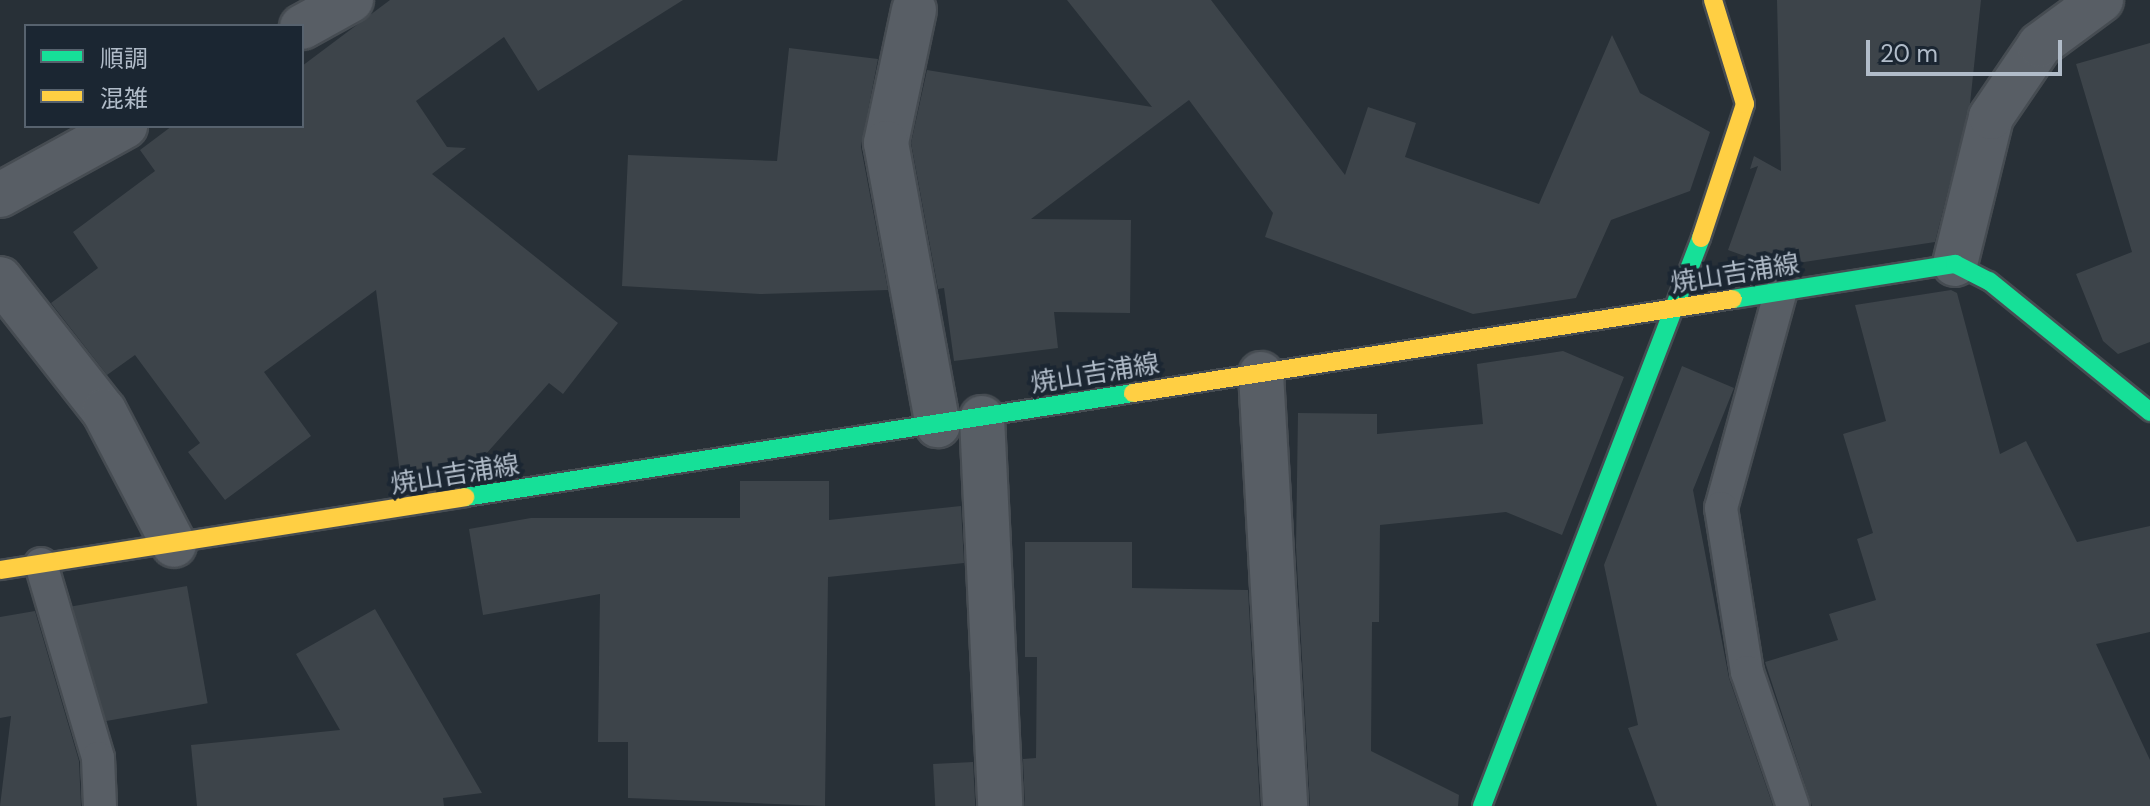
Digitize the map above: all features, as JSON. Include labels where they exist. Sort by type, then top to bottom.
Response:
[{"type":"main road","points":[[1482,806],[1678,309],[1745,104],[1713,0]]},
{"type":"main road","points":[[1955,264],[1989,281],[2150,412]]},
{"type":"main road","name":"焼山吉浦線","points":[[0,570],[1780,294],[1955,264]]},
{"type":"street","points":[[304,26],[351,0]]},
{"type":"street","points":[[1955,264],[1991,117],[2040,45],[2101,0]]},
{"type":"street","points":[[914,10],[886,143],[938,425]]},
{"type":"street","points":[[0,195],[121,128]]},
{"type":"street","points":[[0,279],[104,411],[174,545]]},
{"type":"street","points":[[1261,374],[1285,806]]},
{"type":"street","points":[[982,418],[1000,806]]},
{"type":"lane","points":[[1780,294],[1721,508],[1747,672],[1793,806]]},
{"type":"lane","points":[[41,564],[98,758],[100,806]]},
{"type":"building","points":[[390,0],[683,0],[538,91],[504,37],[416,101],[447,147],[466,148],[432,174],[618,323],[563,394],[549,383],[478,463],[400,473],[376,290],[264,372],[311,436],[225,500],[188,452],[200,443],[135,355],[107,375],[51,303],[98,268],[73,232],[155,171],[140,150],[169,128],[304,128],[304,64]]},
{"type":"building","points":[[1067,0],[1211,0],[1345,175],[1368,107],[1416,123],[1405,157],[1539,204],[1612,35],[1640,93],[1710,132],[1690,191],[1611,220],[1576,298],[1473,314],[1265,237],[1273,213],[1189,100],[1031,219],[1131,220],[1130,313],[1054,312],[1058,348],[954,361],[944,288],[938,289],[911,143],[927,70],[1152,107]]},
{"type":"building","points":[[1777,0],[1981,0],[1970,104],[1935,242],[1791,264],[1789,258],[1786,265],[1775,267],[1728,250],[1758,166],[1750,169],[1754,156],[1781,171]]},
{"type":"building","points":[[2150,43],[2150,342],[2118,354],[2103,341],[2076,274],[2132,252],[2076,64]]},
{"type":"building","points":[[789,48],[878,59],[861,147],[888,290],[760,294],[622,286],[628,155],[777,161]]},
{"type":"building","points":[[1951,290],[1957,293],[2000,454],[2026,441],[2077,542],[2150,526],[2150,632],[2096,644],[2150,760],[2150,806],[1812,806],[1765,662],[1838,640],[1829,614],[1876,600],[1857,539],[1873,533],[1843,434],[1886,421],[1855,305]]},
{"type":"building","points":[[1563,351],[1624,377],[1562,535],[1506,512],[1380,525],[1379,622],[1372,622],[1371,751],[1459,795],[1458,806],[1310,806],[1296,547],[1298,413],[1377,414],[1377,434],[1483,424],[1477,364]]},
{"type":"building","points":[[1682,366],[1734,388],[1693,490],[1729,678],[1773,806],[1657,806],[1628,728],[1638,725],[1604,565]]},
{"type":"building","points":[[740,481],[829,481],[829,520],[961,506],[964,563],[828,577],[825,806],[628,798],[628,742],[598,742],[600,594],[483,615],[469,529],[531,518],[740,518]]},
{"type":"building","points":[[1025,542],[1132,542],[1132,588],[1248,590],[1260,806],[1025,806],[1023,759],[1036,758],[1037,657],[1025,657]]},
{"type":"building","points":[[187,586],[208,703],[93,723],[73,606]]},
{"type":"building","points":[[375,609],[482,793],[443,798],[444,806],[197,806],[191,745],[340,730],[296,654]]},
{"type":"building","points":[[35,611],[79,761],[81,806],[0,806],[11,716],[0,718],[0,617]]},
{"type":"building","points":[[973,762],[975,806],[935,806],[933,764]]},
{"type":"traffic: fast","points":[[1482,806],[1701,238]]},
{"type":"traffic: fast","points":[[1733,299],[1955,264],[1989,281],[2150,412]]},
{"type":"traffic: fast","points":[[465,497],[1133,393]]},
{"type":"traffic: slow","points":[[1701,238],[1745,104],[1713,0]]},
{"type":"traffic: slow","points":[[1133,393],[1733,299]]},
{"type":"traffic: slow","points":[[0,570],[465,497]]}]
